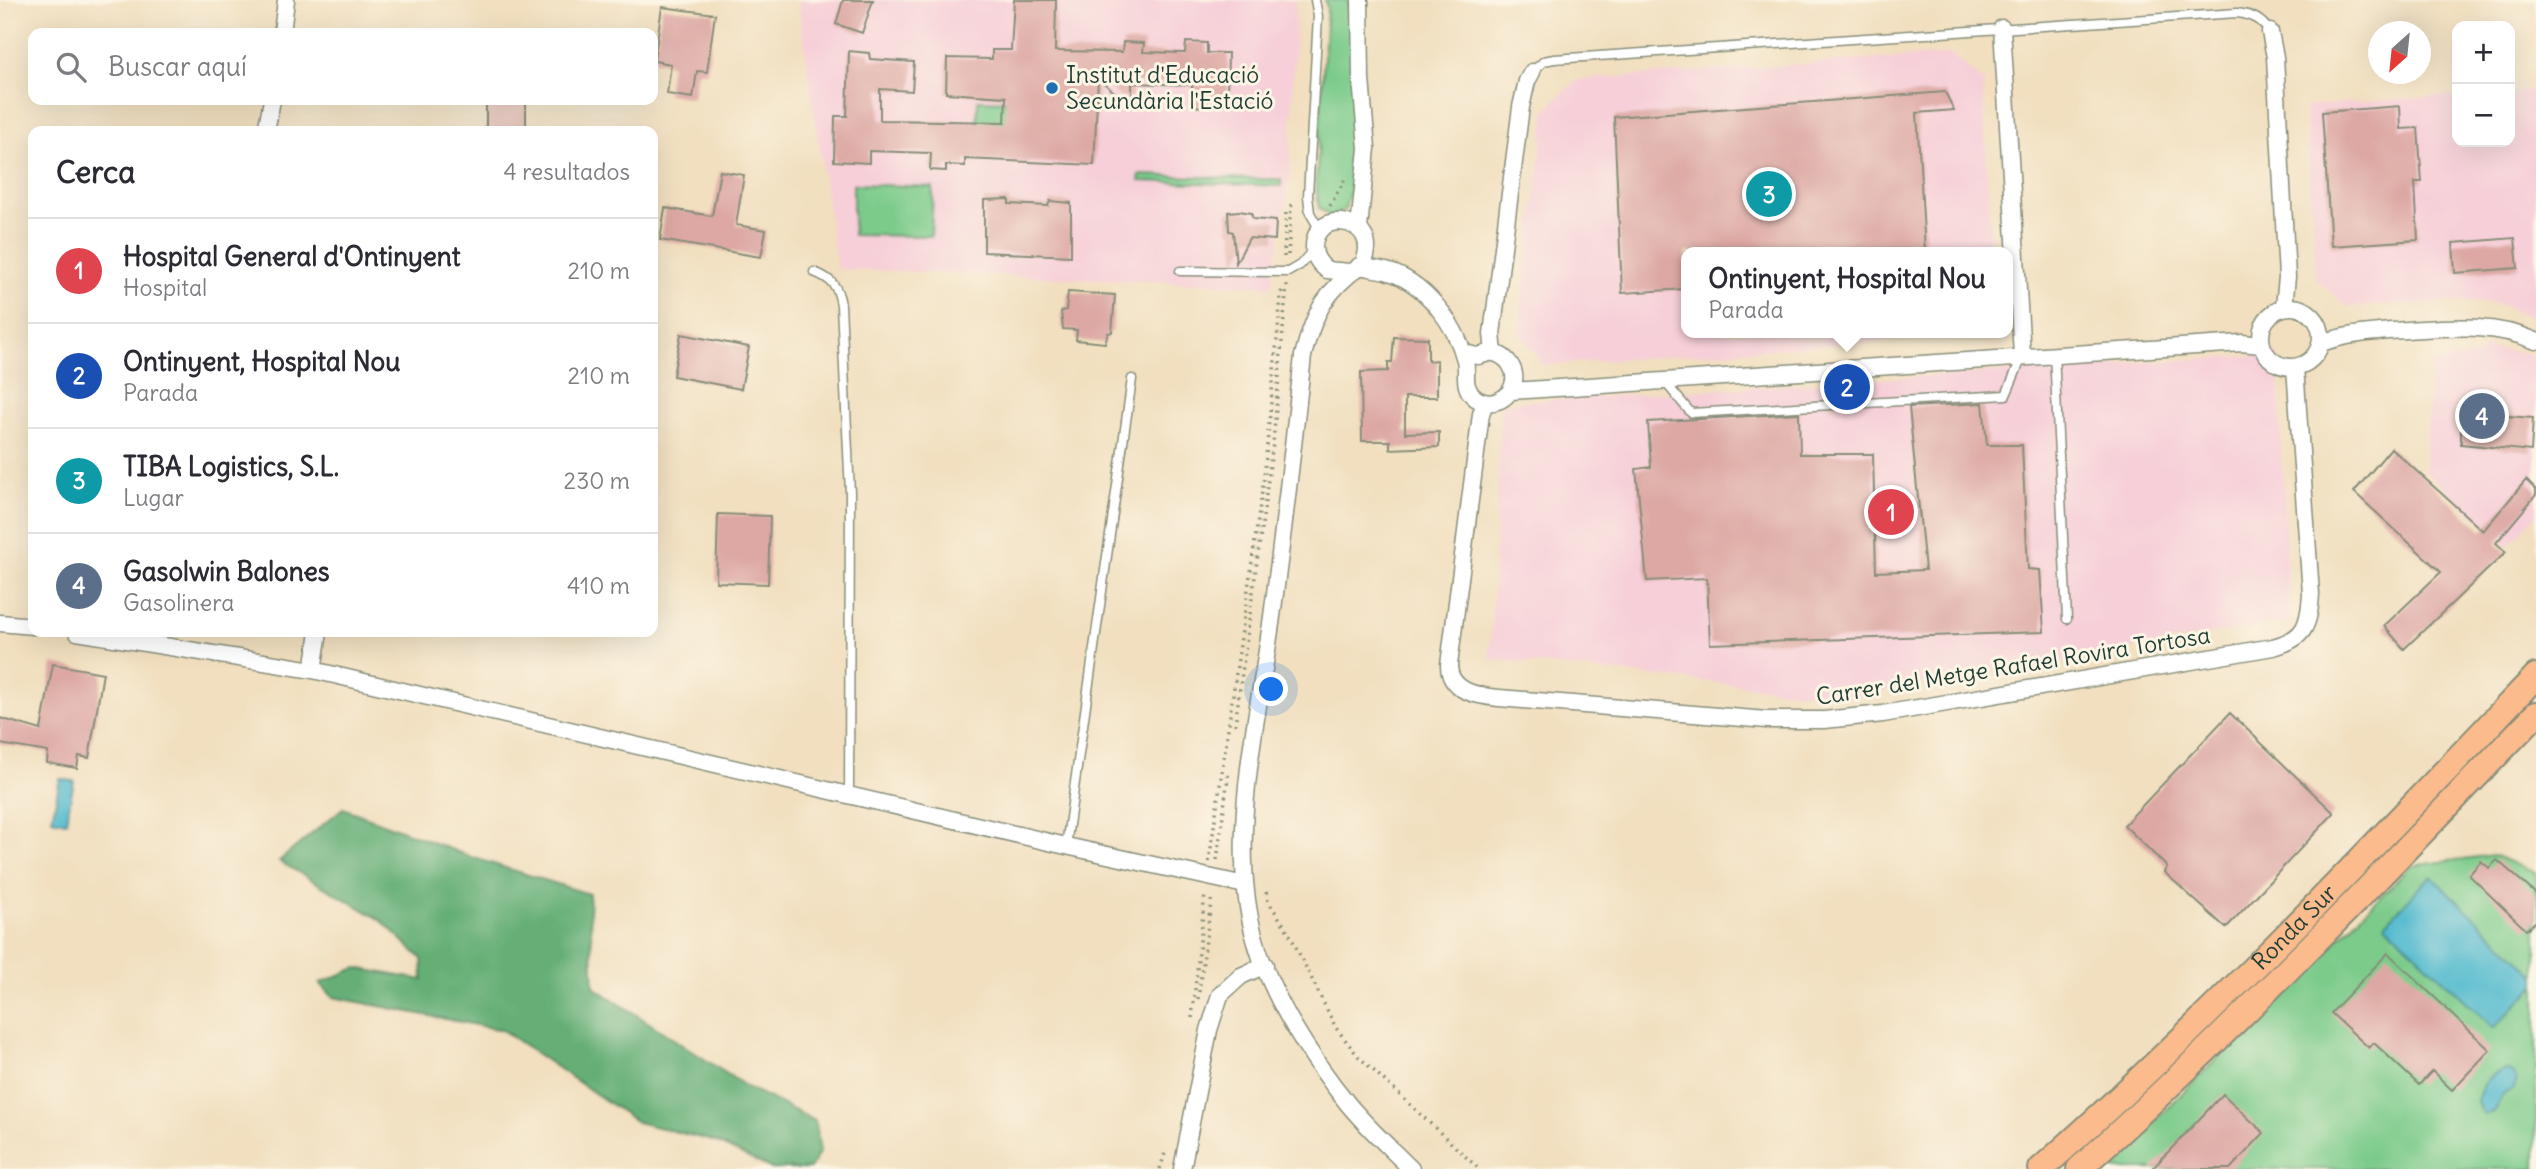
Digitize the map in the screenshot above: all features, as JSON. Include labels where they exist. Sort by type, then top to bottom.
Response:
[{"type":"main road","name":"Ronda Sur","points":[[2041,1169],[2260,964],[2536,676]]},
{"type":"main road","name":"Ronda Sur","points":[[2079,1169],[2155,1100],[2281,977],[2536,714]]},
{"type":"street","points":[[283,28],[286,0]]},
{"type":"street","points":[[1352,225],[1360,204],[1367,148],[1360,54],[1360,0]]},
{"type":"street","points":[[2002,29],[2022,355]]},
{"type":"street","points":[[2270,32],[2276,57],[2289,307]]},
{"type":"street","points":[[1367,250],[1386,271],[1423,291],[1477,357],[1508,361],[1515,376],[1511,391],[1500,401],[1485,402],[1477,399],[1466,386],[1477,357],[1492,334],[1521,107],[1532,72]]},
{"type":"street","points":[[267,126],[271,105]]},
{"type":"street","points":[[1327,224],[1352,225],[1364,235],[1367,250],[1363,264],[1338,273],[1327,270],[1321,265],[1314,249],[1314,242],[1320,230],[1327,224]]},
{"type":"street","points":[[1354,269],[1386,271]]},
{"type":"street","points":[[1354,269],[1324,301],[1309,333],[1303,356],[1273,609],[1249,771],[1245,885],[1255,941],[1289,1016],[1309,1050],[1349,1105],[1411,1169]]},
{"type":"street","points":[[1324,301],[1327,270]]},
{"type":"street","points":[[2289,307],[2312,315],[2320,335],[2311,360],[2295,367],[2272,362],[2260,340],[2267,317],[2289,307]]},
{"type":"street","points":[[2320,335],[2466,326],[2502,330],[2536,341]]},
{"type":"street","points":[[1511,391],[2260,340]]},
{"type":"street","name":"Carrer del Metge Rafael Rovira Tortosa","points":[[1485,402],[1481,414],[1449,665],[1449,673],[1456,684],[1468,692],[1499,698],[1767,720],[1824,720],[1883,714],[2273,647],[2293,641],[2307,622],[2311,594],[2295,367]]},
{"type":"street","points":[[1513,370],[1537,390]]},
{"type":"street","points":[[0,623],[28,626]]},
{"type":"street","points":[[108,637],[313,670],[849,796],[1245,885]]},
{"type":"street","points":[[313,670],[318,637]]},
{"type":"street","points":[[1182,1169],[1209,1030],[1220,995],[1241,976],[1265,965]]},
{"type":"lane","points":[[1315,0],[1318,16],[1308,197],[1309,208],[1320,230]]},
{"type":"lane","points":[[1532,72],[1544,61],[1555,59],[2238,13],[2250,14],[2259,19],[2270,32]]},
{"type":"lane","points":[[1180,271],[1286,272],[1300,265],[1314,249]]},
{"type":"lane","points":[[814,272],[828,277],[838,288],[844,345],[850,493],[849,796]]},
{"type":"lane","points":[[2054,353],[2067,619]]},
{"type":"lane","points":[[1664,381],[1691,414],[2006,395],[2022,355]]},
{"type":"lane","points":[[1066,846],[1132,379]]},
{"type":"path","points":[[1309,208],[1328,210],[1347,174]]},
{"type":"path","points":[[1195,1020],[1211,877],[1223,813],[1273,443],[1291,206],[1308,197]]},
{"type":"path","points":[[1191,1031],[1264,477],[1286,272],[1286,211]]},
{"type":"path","points":[[1223,813],[1246,811]]},
{"type":"path","points":[[1265,888],[1268,901],[1288,931],[1336,1028],[1358,1056],[1479,1169]]},
{"type":"path","points":[[1165,1169],[1171,1147]]},
{"type":"shaded area","name":"Institut d'Educació Secundària l'Estació","points":[[798,0],[1296,0],[1290,176],[1272,286],[837,269]]},
{"type":"shaded area","points":[[1950,54],[1983,81],[1991,247],[1681,247],[1681,338],[1925,338],[1544,365],[1519,333],[1546,109],[1577,80]]},
{"type":"shaded area","points":[[2536,90],[2536,320],[2490,302],[2347,307],[2316,279],[2305,106],[2452,95],[2452,147],[2515,147],[2515,92]]},
{"type":"shaded area","points":[[2484,347],[2523,352],[2536,359],[2536,515],[2508,546],[2424,470],[2432,363],[2481,355]]},
{"type":"shaded area","points":[[2278,354],[2289,621],[1853,697],[1490,659],[1501,403]]},
{"type":"green space","points":[[1325,0],[1348,0],[1353,54],[1354,175],[1345,209],[1332,218],[1319,208],[1316,186],[1327,8]]},
{"type":"green space","points":[[978,100],[1009,101],[1009,128],[977,136]]},
{"type":"green space","points":[[1139,175],[1281,180],[1281,186],[1140,181]]},
{"type":"green space","points":[[853,184],[933,187],[931,236],[853,235]]},
{"type":"green space","points":[[343,808],[471,857],[589,894],[594,987],[747,1087],[815,1121],[820,1151],[810,1169],[772,1169],[713,1141],[637,1122],[502,1030],[333,997],[320,983],[356,968],[423,980],[422,959],[381,920],[279,861]]},
{"type":"green space","points":[[2493,855],[2536,873],[2536,1169],[2110,1169],[2109,1166],[2411,866]]},
{"type":"water","points":[[60,779],[74,781],[66,822],[52,819]]},
{"type":"water","points":[[2431,876],[2536,976],[2536,985],[2494,1028],[2385,924]]},
{"type":"water","points":[[2506,1070],[2516,1078],[2514,1089],[2500,1098],[2493,1112],[2483,1113],[2477,1101],[2481,1090],[2490,1078]]},
{"type":"building","points":[[843,0],[873,0],[862,33],[836,24]]},
{"type":"building","points":[[1014,0],[1056,0],[1055,51],[1122,52],[1123,42],[1144,43],[1143,52],[1185,53],[1186,42],[1207,43],[1207,53],[1228,53],[1227,99],[1208,98],[1207,107],[1192,106],[1192,85],[1132,83],[1132,98],[1120,97],[1098,78],[1094,165],[965,159],[965,166],[946,165],[946,171],[930,170],[931,153],[869,151],[869,163],[834,161],[835,116],[847,116],[849,51],[869,53],[870,59],[914,62],[912,91],[880,89],[880,120],[1005,122],[1006,97],[946,93],[947,58],[992,59],[992,50],[1011,50]]},
{"type":"building","points":[[662,7],[715,14],[707,72],[697,71],[693,98],[667,94],[671,64],[658,62]]},
{"type":"building","points":[[1945,92],[1954,110],[1917,113],[1925,247],[1681,247],[1681,289],[1622,293],[1614,117]]},
{"type":"building","points":[[486,105],[526,105],[526,126],[486,126]]},
{"type":"building","points":[[2400,106],[2401,129],[2418,128],[2422,182],[2415,182],[2418,240],[2331,246],[2322,112]]},
{"type":"building","points":[[720,171],[744,175],[736,225],[766,230],[761,257],[660,240],[665,208],[712,216]]},
{"type":"building","points":[[1009,199],[1009,204],[1048,206],[1050,201],[1071,203],[1071,256],[984,252],[984,200]]},
{"type":"building","points":[[1228,212],[1251,213],[1253,219],[1276,221],[1275,240],[1249,238],[1236,263]]},
{"type":"building","points":[[2515,238],[2518,268],[2455,273],[2453,243]]},
{"type":"building","points":[[1068,292],[1115,295],[1112,332],[1108,333],[1105,343],[1076,340],[1077,330],[1063,329],[1061,312],[1066,310]]},
{"type":"building","points":[[681,334],[749,347],[741,389],[673,376]]},
{"type":"building","points":[[1394,337],[1428,338],[1428,361],[1437,360],[1437,397],[1405,397],[1405,433],[1439,432],[1439,447],[1390,449],[1390,441],[1362,441],[1361,372],[1388,371],[1388,362],[1392,362]]},
{"type":"building","points":[[1983,403],[1987,445],[2022,445],[2028,569],[2040,570],[2044,632],[1710,644],[1707,578],[1647,581],[1636,469],[1651,467],[1648,422],[1799,413],[1800,454],[1873,454],[1876,572],[1925,570],[1909,407]]},
{"type":"building","points":[[2461,415],[2533,418],[2531,451],[2461,444]]},
{"type":"building","points":[[2391,448],[2483,531],[2526,480],[2536,490],[2536,495],[2496,543],[2506,552],[2404,649],[2384,626],[2441,572],[2354,492]]},
{"type":"building","points":[[718,514],[770,516],[768,584],[716,582]]},
{"type":"building","points":[[53,664],[103,673],[89,758],[79,756],[77,768],[47,763],[48,752],[0,744],[0,718],[41,730]]},
{"type":"building","points":[[2230,713],[2334,813],[2226,928],[2164,872],[2167,867],[2124,825]]},
{"type":"building","points":[[2497,860],[2536,894],[2536,921],[2526,930],[2469,875],[2481,861],[2489,868]]},
{"type":"building","points":[[2388,953],[2490,1050],[2452,1090],[2432,1071],[2419,1085],[2374,1043],[2369,1048],[2331,1013]]},
{"type":"building","points":[[2223,1094],[2264,1133],[2230,1169],[2152,1169]]},
{"type":"place","name":"Institut d'Educació Secundària l'Estació","points":[[1052,88]]},
{"type":"place","name":"TIBA Logistics, S.L.","points":[[1769,194]]},
{"type":"place","name":"Ontinyent, Hospital Nou","points":[[1847,387]]},
{"type":"place","name":"Gasolwin Balones","points":[[2482,416]]},
{"type":"place","name":"Hospital General d'Ontinyent","points":[[1891,512]]}]
